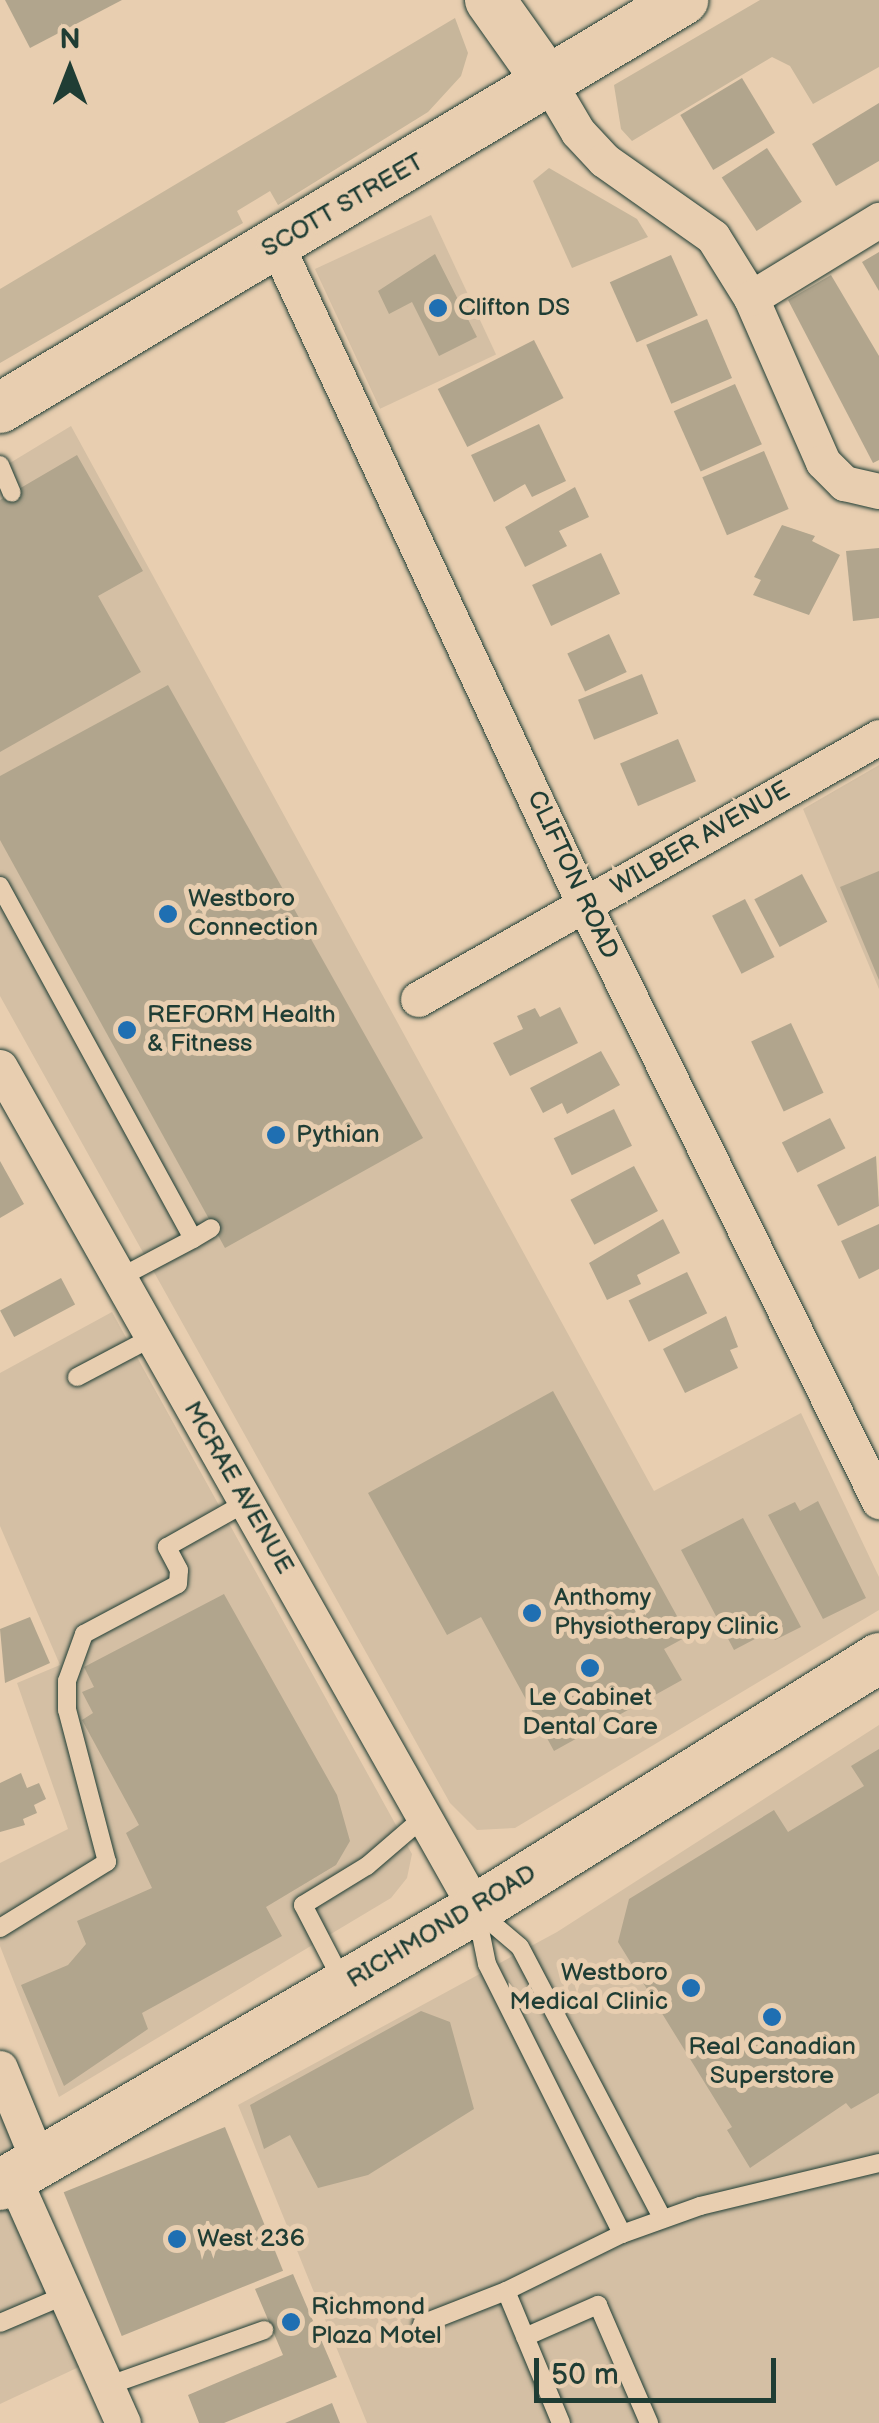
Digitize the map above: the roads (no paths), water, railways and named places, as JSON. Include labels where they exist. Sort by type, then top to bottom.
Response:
[{"type":"main road","name":"SCOTT STREET","points":[[0,408],[550,83],[683,0]]},
{"type":"main road","points":[[491,2],[550,83]]},
{"type":"main road","name":"RICHMOND ROAD","points":[[17,2174],[476,1909],[879,1658]]},
{"type":"street","points":[[550,83],[578,132],[627,178],[693,218],[733,263],[823,462],[844,484],[879,491]]},
{"type":"street","points":[[752,298],[879,220]]},
{"type":"street","name":"CLIFTON ROAD","points":[[276,244],[584,906],[879,1501]]},
{"type":"street","name":"WILBER AVENUE","points":[[418,999],[879,737]]},
{"type":"street","name":"MCRAE AVENUE","points":[[0,1067],[476,1909]]},
{"type":"street","points":[[0,2068],[17,2174],[123,2423]]},
{"type":"lane","points":[[0,465],[12,493]]},
{"type":"lane","points":[[0,886],[193,1238]]},
{"type":"lane","points":[[119,1278],[211,1228]]},
{"type":"lane","points":[[77,1377],[153,1337]]},
{"type":"lane","points":[[0,1928],[108,1862],[67,1710],[67,1681],[84,1634],[178,1584],[180,1570],[167,1547],[246,1502]]},
{"type":"lane","points":[[345,1985],[303,1905],[367,1866],[424,1817]]},
{"type":"lane","points":[[476,1909],[520,1946],[663,2218]]},
{"type":"lane","points":[[476,1909],[487,1964],[622,2234]]},
{"type":"lane","points":[[422,2324],[663,2218],[879,2163]]},
{"type":"lane","points":[[506,2290],[561,2423]]},
{"type":"lane","points":[[0,2324],[70,2294]]},
{"type":"lane","points":[[525,2336],[598,2305],[650,2423]]},
{"type":"lane","points":[[108,2386],[264,2330]]},
{"type":"place","name":"Clifton DS","points":[[438,308]]},
{"type":"place","name":"Westboro Connection","points":[[168,914]]},
{"type":"place","name":"REFORM Health & Fitness","points":[[127,1030]]},
{"type":"place","name":"Pythian","points":[[276,1135]]},
{"type":"place","name":"Anthomy Physiotherapy Clinic","points":[[532,1613]]},
{"type":"place","name":"Le Cabinet Dental Care","points":[[590,1668]]},
{"type":"place","name":"Westboro Medical Clinic","points":[[691,1988]]},
{"type":"place","name":"Real Canadian Superstore","points":[[772,2017]]},
{"type":"place","name":"West 236","points":[[177,2239]]},
{"type":"place","name":"Richmond Plaza Motel","points":[[291,2322]]}]
